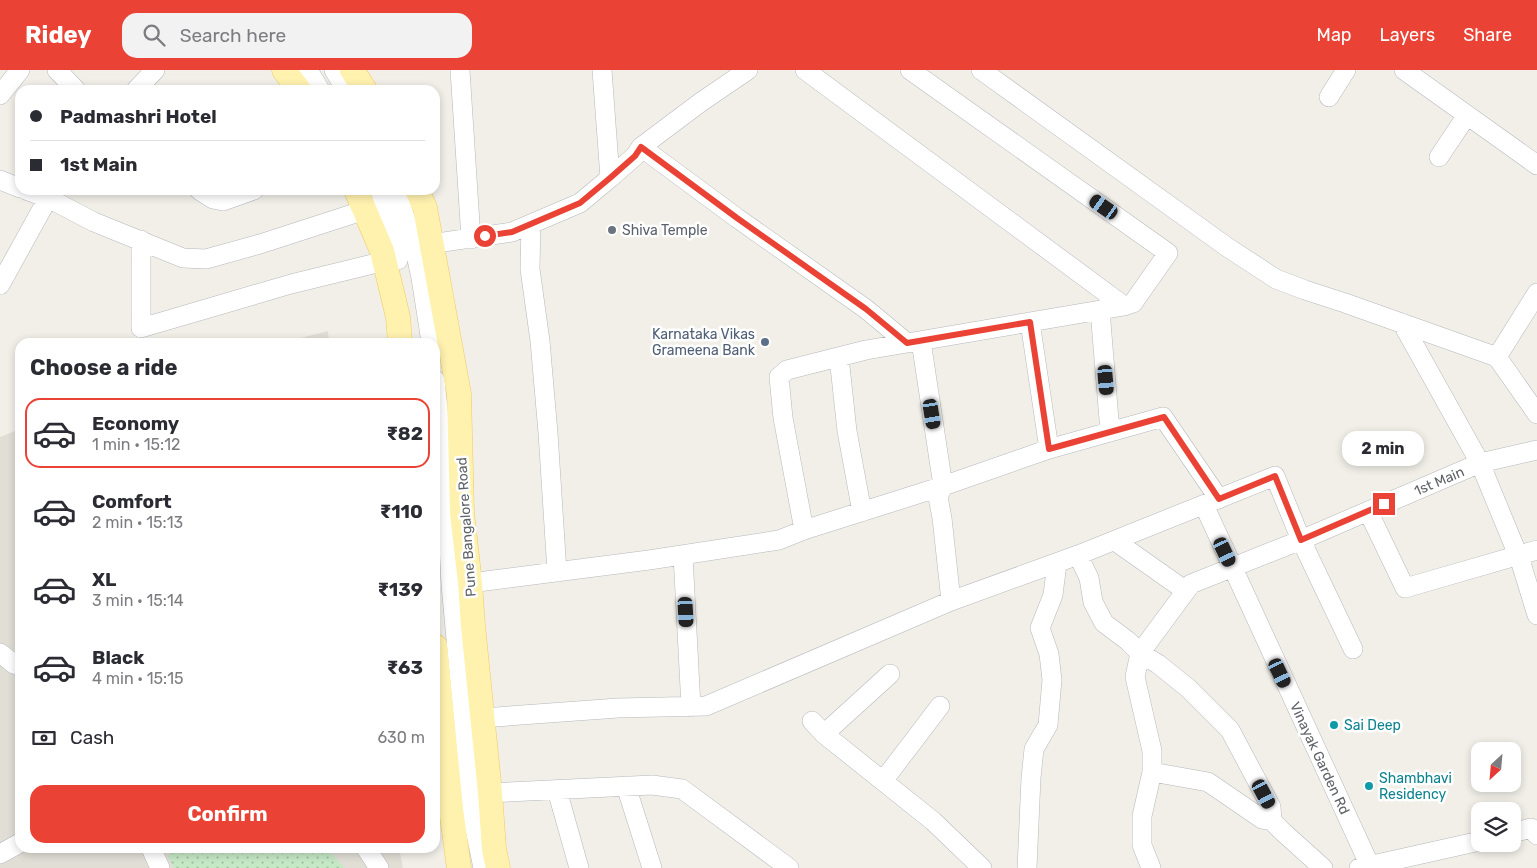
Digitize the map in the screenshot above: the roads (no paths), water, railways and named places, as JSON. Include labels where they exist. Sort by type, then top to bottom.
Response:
[{"type":"main road","points":[[284,70],[295,85]]},
{"type":"main road","points":[[352,70],[362,85]]},
{"type":"main road","name":"Pune Bangalore Road","points":[[400,338],[398,317],[407,253],[425,208],[419,195]]},
{"type":"main road","name":"Pune Bangalore Road","points":[[360,200],[407,253],[438,338]]},
{"type":"main road","name":"Pune Bangalore Road","points":[[440,342],[459,394],[462,513],[494,849],[498,868]]},
{"type":"main road","points":[[440,748],[443,810],[459,868]]},
{"type":"street","points":[[0,95],[20,70]]},
{"type":"street","points":[[57,70],[71,85]]},
{"type":"street","points":[[140,85],[154,70]]},
{"type":"street","points":[[308,70],[317,85]]},
{"type":"street","points":[[334,70],[343,85]]},
{"type":"street","points":[[460,70],[471,239]]},
{"type":"street","points":[[602,70],[610,178]]},
{"type":"street","points":[[140,240],[141,328],[407,253],[512,232],[580,203],[635,156],[641,147],[748,70]]},
{"type":"street","points":[[805,70],[1124,306]]},
{"type":"street","points":[[804,530],[783,418],[780,377],[787,370],[866,350],[1124,306],[1132,303],[1168,253],[910,70]]},
{"type":"street","points":[[981,70],[1219,241],[1276,279],[1497,357],[1537,414]]},
{"type":"street","points":[[1329,97],[1346,70]]},
{"type":"street","points":[[1404,70],[1537,165]]},
{"type":"street","points":[[1439,157],[1467,114]]},
{"type":"street","points":[[641,147],[737,218],[914,342],[943,486],[938,497],[951,601]]},
{"type":"street","points":[[0,180],[15,186]]},
{"type":"street","points":[[0,285],[51,195]]},
{"type":"street","points":[[54,195],[94,222],[183,258],[206,259],[260,244],[360,200]]},
{"type":"street","points":[[207,195],[213,199],[223,201],[240,195]]},
{"type":"street","points":[[382,195],[407,253],[410,338]]},
{"type":"street","points":[[397,195],[407,253],[430,338]]},
{"type":"street","points":[[531,224],[530,269],[540,341],[557,572]]},
{"type":"street","points":[[1497,357],[1537,292]]},
{"type":"street","points":[[470,583],[649,560],[779,540],[1049,449],[1110,432],[1100,310]]},
{"type":"street","points":[[1030,322],[1049,449]]},
{"type":"street","points":[[1402,323],[1480,463],[1518,556],[1537,615]]},
{"type":"street","points":[[839,357],[847,431],[862,512]]},
{"type":"street","name":"Vinayak Garden Rd","points":[[1110,432],[1164,417],[1211,502],[1232,568],[1364,867]]},
{"type":"street","points":[[440,428],[446,485],[451,585],[470,792],[483,868]]},
{"type":"street","name":"1st Main","points":[[1186,591],[1191,584],[1301,540],[1480,463],[1537,450]]},
{"type":"street","points":[[482,718],[618,708],[706,706],[951,601],[1078,555],[1275,476],[1301,540],[1353,649]]},
{"type":"street","points":[[1368,511],[1405,588],[1537,550]]},
{"type":"street","points":[[1115,540],[1186,591],[1140,653],[1135,677],[1152,751],[1152,772],[1142,816],[1142,845],[1151,868]]},
{"type":"street","points":[[440,553],[461,782],[474,868]]},
{"type":"street","points":[[683,555],[691,707]]},
{"type":"street","points":[[1078,555],[1089,578],[1093,602],[1104,623],[1128,641],[1140,653],[1158,664],[1188,688],[1230,730],[1271,807],[1272,821]]},
{"type":"street","points":[[1027,868],[1034,749],[1048,725],[1052,680],[1049,654],[1040,628],[1053,595],[1057,563]]},
{"type":"street","points":[[890,674],[818,728],[933,821],[982,868]]},
{"type":"street","points":[[883,781],[940,706]]},
{"type":"street","points":[[1152,772],[1208,782],[1262,819],[1272,821],[1323,868]]},
{"type":"street","points":[[490,793],[652,785],[682,789],[789,868]]},
{"type":"street","points":[[626,786],[652,868]]},
{"type":"street","points":[[557,790],[579,868]]},
{"type":"street","points":[[1521,831],[1532,828],[1537,835]]},
{"type":"street","points":[[1364,867],[1471,843]]},
{"type":"street","points":[[0,854],[15,846]]},
{"type":"street","points":[[154,853],[160,868]]},
{"type":"street","points":[[369,853],[379,868]]},
{"type":"place","name":"Shiva Temple","points":[[612,230]]},
{"type":"place","name":"Karnataka Vikas Grameena Bank","points":[[765,342]]},
{"type":"place","name":"Sai Deep","points":[[1334,725]]},
{"type":"place","name":"Shambhavi Residency","points":[[1369,786]]}]
